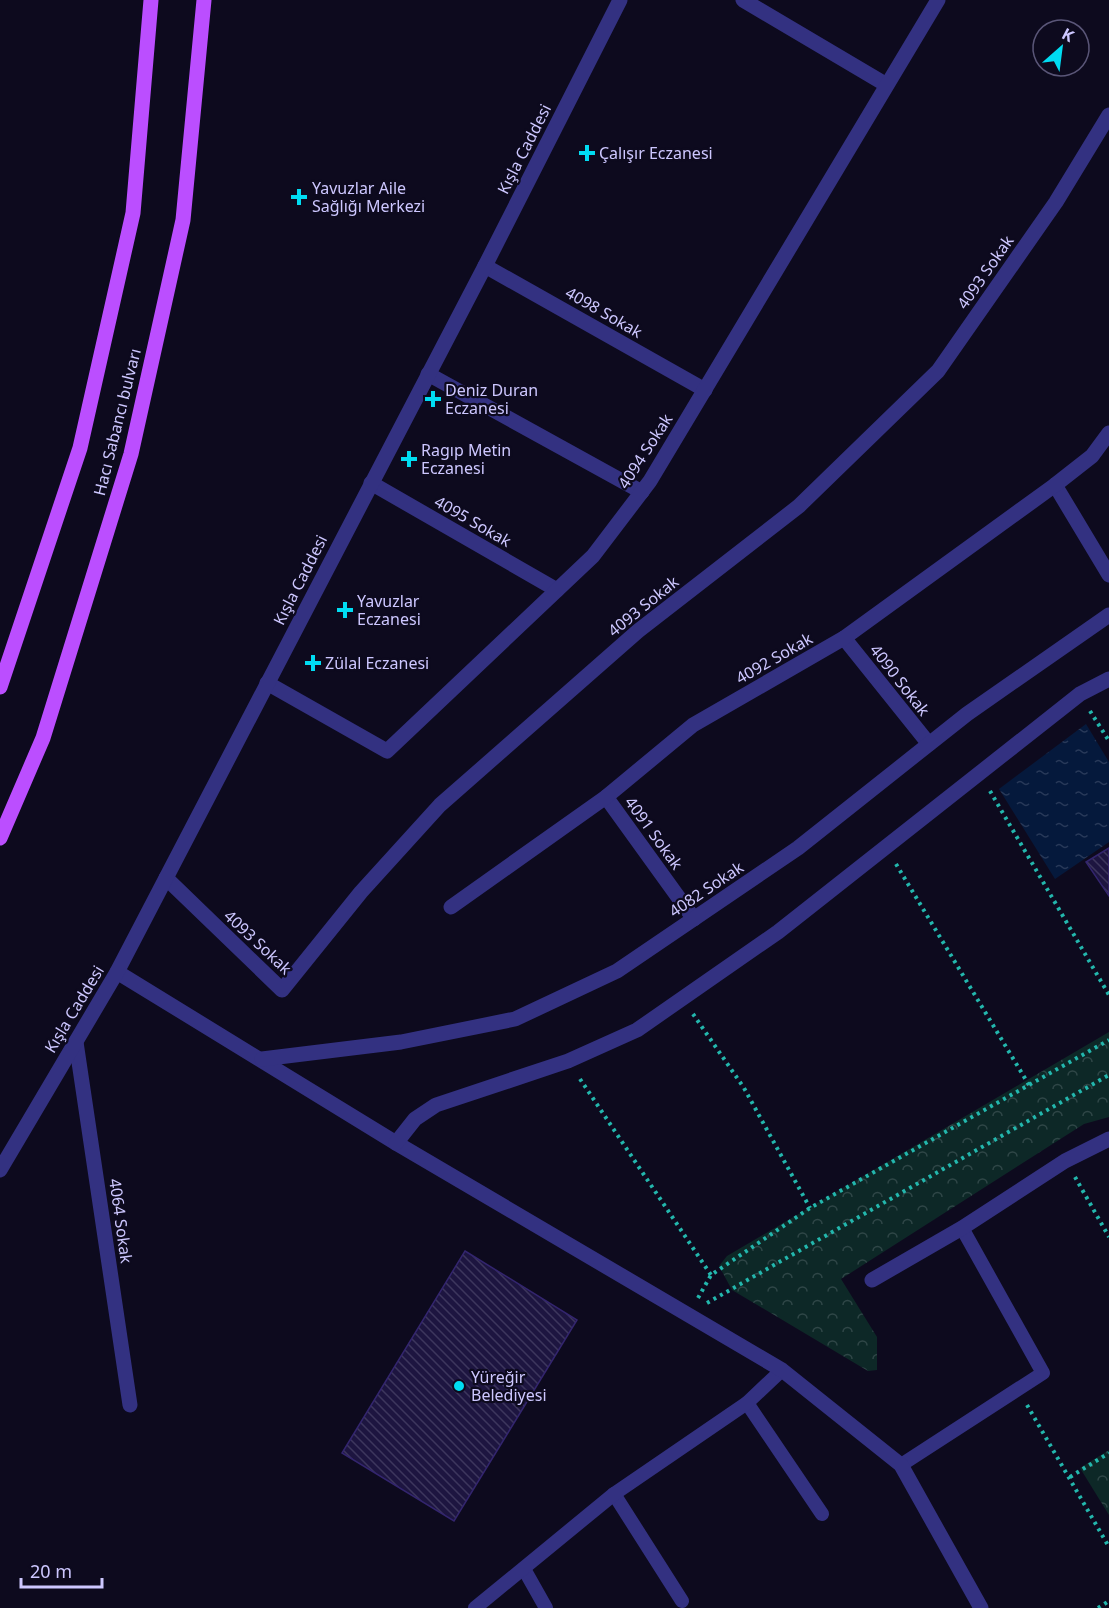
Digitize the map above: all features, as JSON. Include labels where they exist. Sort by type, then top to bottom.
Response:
[{"type":"main road","name":"Hacı Sabancı bulvarı","points":[[0,687],[80,448],[133,213],[151,0]]},
{"type":"main road","name":"Hacı Sabancı bulvarı","points":[[0,838],[43,738],[131,454],[183,220],[204,0]]},
{"type":"street","name":"Kışla Caddesi","points":[[0,1170],[117,972],[485,266],[620,0]]},
{"type":"street","points":[[743,0],[885,84]]},
{"type":"street","name":"4094 Sokak","points":[[267,683],[387,751],[592,556],[642,492],[705,390],[885,84],[938,0]]},
{"type":"street","name":"4093 Sokak","points":[[166,878],[282,990],[361,892],[440,805],[638,632],[799,506],[938,371],[1056,202],[1109,115]]},
{"type":"street","name":"4098 Sokak","points":[[485,266],[705,390]]},
{"type":"street","points":[[428,374],[642,492]]},
{"type":"street","name":"4092 Sokak","points":[[451,907],[606,797],[693,725],[844,638],[1055,485],[1092,456],[1109,433]]},
{"type":"street","name":"4095 Sokak","points":[[371,483],[557,590]]},
{"type":"street","points":[[1055,485],[1109,575]]},
{"type":"street","name":"4082 Sokak","points":[[262,1059],[401,1042],[515,1019],[617,971],[798,848],[967,714],[1109,615]]},
{"type":"street","name":"4090 Sokak","points":[[844,638],[928,744]]},
{"type":"street","points":[[396,1143],[415,1119],[436,1105],[568,1061],[637,1030],[778,932],[1080,694],[1109,679]]},
{"type":"street","name":"4091 Sokak","points":[[606,797],[694,919]]},
{"type":"street","points":[[117,972],[396,1143],[782,1370],[901,1465],[981,1608]]},
{"type":"street","name":"4064 Sokak","points":[[76,1042],[130,1406]]},
{"type":"street","points":[[872,1280],[962,1228],[1065,1161],[1109,1139]]},
{"type":"lane","points":[[901,1465],[1043,1373],[962,1228]]},
{"type":"lane","points":[[475,1608],[614,1494],[747,1403],[782,1370]]},
{"type":"lane","points":[[747,1403],[822,1514]]},
{"type":"lane","points":[[614,1494],[682,1601]]},
{"type":"lane","points":[[524,1569],[546,1608]]},
{"type":"path","points":[[1080,694],[1109,741]]},
{"type":"path","points":[[980,773],[1109,995]]},
{"type":"path","points":[[886,848],[1029,1085]]},
{"type":"path","points":[[683,998],[744,1088],[810,1208]]},
{"type":"path","points":[[688,1314],[711,1275],[810,1208],[1109,1040]]},
{"type":"path","points":[[568,1061],[711,1275]]},
{"type":"path","points":[[688,1314],[1109,1075]]},
{"type":"path","points":[[1065,1161],[1109,1237]]},
{"type":"path","points":[[1018,1389],[1109,1547]]},
{"type":"path","points":[[1070,1477],[1109,1453]]},
{"type":"path","points":[[1098,1608],[1109,1601]]},
{"type":"green space","points":[[1109,1032],[1109,1117],[1084,1124],[841,1279],[877,1337],[877,1370],[868,1371],[732,1290],[719,1266],[727,1256]]},
{"type":"green space","points":[[1109,1450],[1109,1515],[1080,1468]]},
{"type":"water","points":[[1086,724],[1109,762],[1109,842],[1055,879],[999,789]]},
{"type":"building","points":[[1109,848],[1109,896],[1086,862]]},
{"type":"building","name":"Yüreğir Belediyesi","points":[[465,1251],[577,1320],[454,1521],[342,1453]]},
{"type":"place","name":"Çalışır Eczanesi","points":[[587,153]]},
{"type":"place","name":"Yavuzlar Aile Sağlığı Merkezi","points":[[299,197]]},
{"type":"place","name":"Deniz Duran Eczanesi","points":[[433,399]]},
{"type":"place","name":"Ragıp Metin Eczanesi","points":[[409,459]]},
{"type":"place","name":"Yavuzlar Eczanesi","points":[[345,610]]},
{"type":"place","name":"Zülal Eczanesi","points":[[313,663]]},
{"type":"place","name":"Yüreğir Belediyesi","points":[[459,1386]]}]
